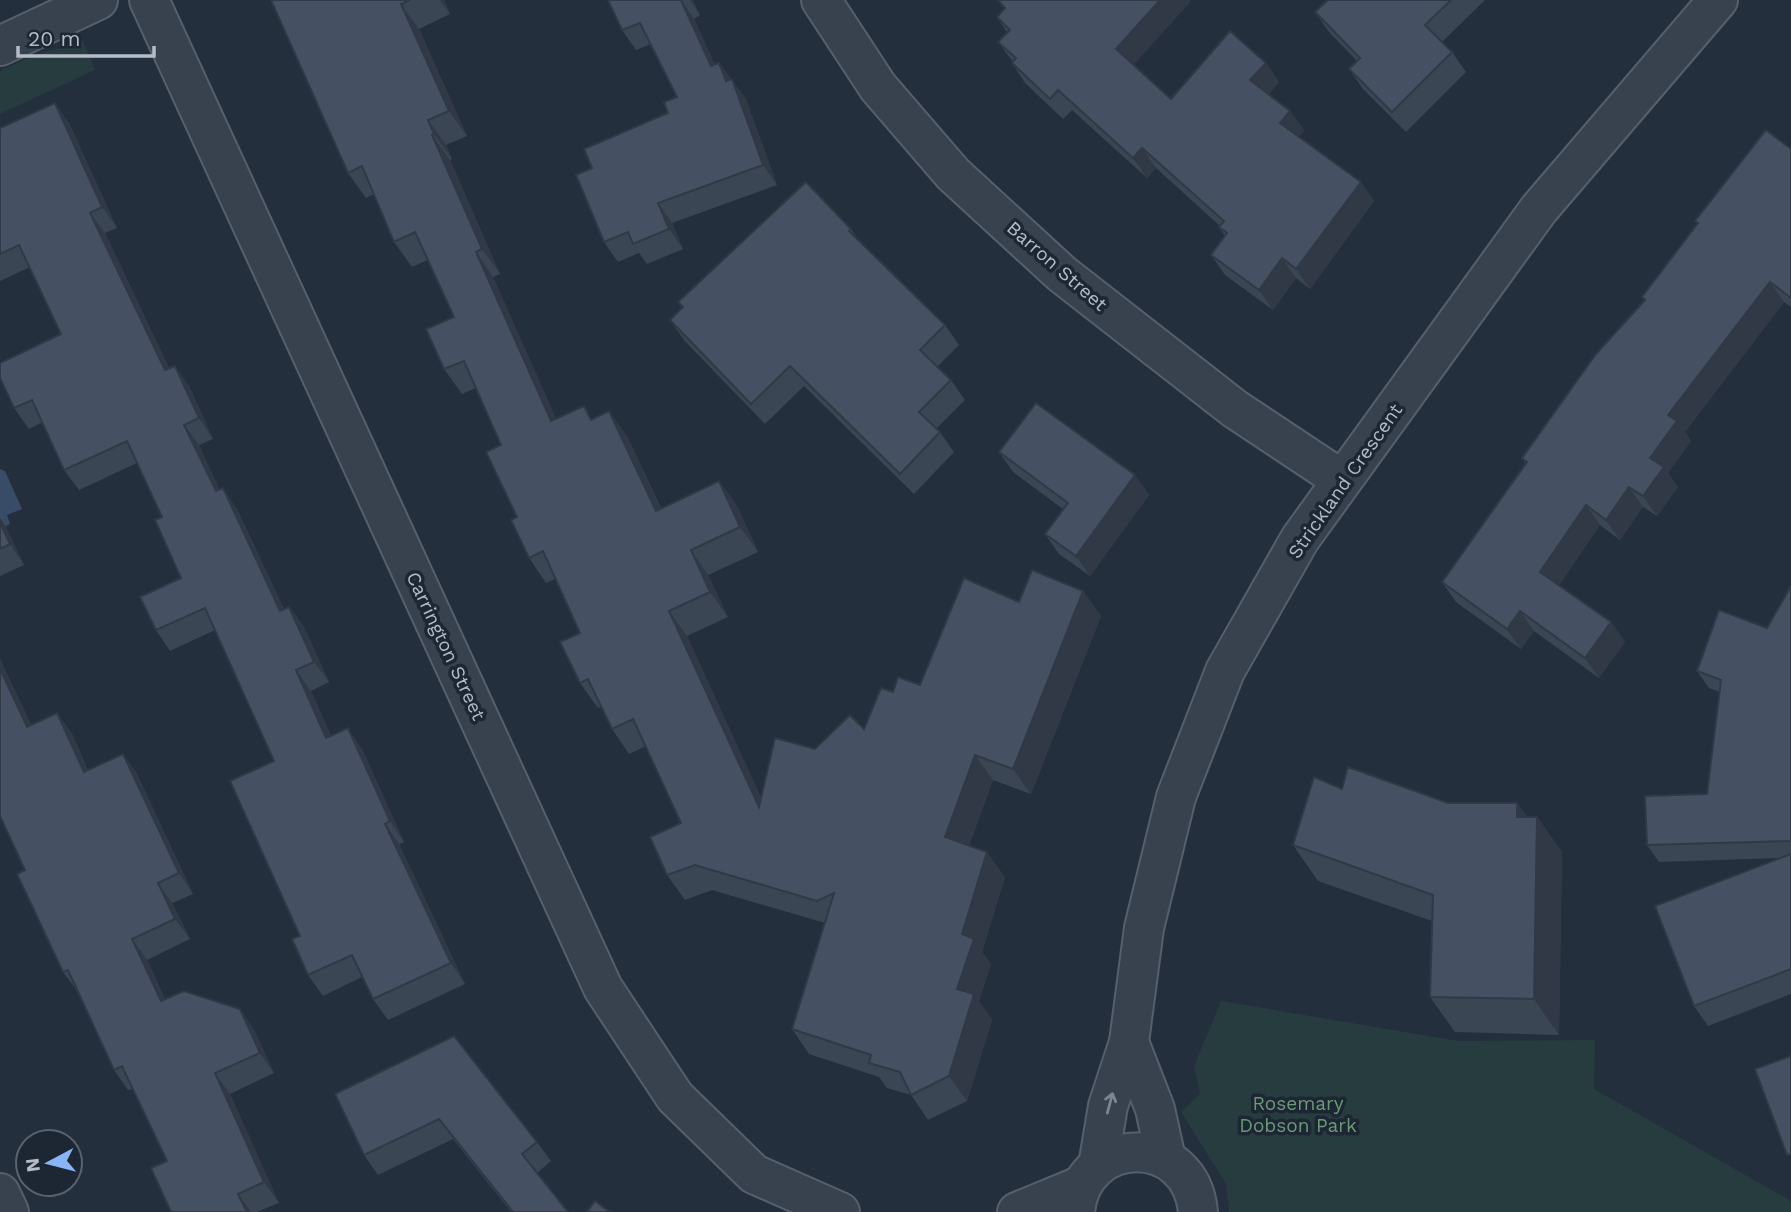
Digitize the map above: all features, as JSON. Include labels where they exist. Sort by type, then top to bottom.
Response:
[{"type":"street","points":[[0,46],[98,0]]},
{"type":"street","name":"Carrington Street","points":[[149,0],[603,988],[675,1097],[754,1174],[840,1212]]},
{"type":"street","name":"Barron Street","points":[[821,0],[878,87],[973,192],[1062,274],[1235,409],[1342,480]]},
{"type":"street","name":"Strickland Crescent","points":[[1084,1188],[1129,1042],[1144,928],[1176,797],[1226,671],[1300,539],[1539,209],[1718,0]]},
{"type":"street","name":"Strickland Crescent","points":[[1129,1042],[1155,1109],[1166,1159]]},
{"type":"street","points":[[1017,1212],[1084,1188],[1122,1152],[1143,1151],[1166,1159],[1184,1174],[1197,1200],[1198,1212]]},
{"type":"street","points":[[0,1193],[9,1212]]},
{"type":"green space","points":[[83,41],[95,70],[0,114],[0,71],[34,55]]},
{"type":"green space","name":"Rosemary Dobson Park","points":[[1221,1001],[1458,1041],[1595,1040],[1594,1089],[1791,1201],[1791,1212],[1229,1212],[1226,1184],[1181,1112],[1200,1094],[1194,1066]]},
{"type":"water","points":[[0,469],[5,471],[22,509],[7,515],[10,524],[0,529]]},
{"type":"building","points":[[271,0],[410,0],[401,4],[449,111],[428,120],[434,134],[432,135],[482,249],[476,252],[551,421],[584,406],[591,420],[609,411],[656,511],[719,481],[740,527],[691,550],[710,592],[669,611],[759,807],[775,738],[815,749],[850,715],[864,729],[881,688],[893,692],[898,677],[920,685],[964,578],[1019,602],[1032,570],[1083,591],[1013,769],[975,755],[945,837],[987,852],[962,934],[974,939],[957,989],[974,994],[949,1076],[911,1095],[900,1072],[869,1063],[871,1055],[792,1029],[834,893],[817,901],[695,865],[667,875],[650,837],[681,823],[633,719],[612,729],[588,679],[580,683],[560,642],[580,633],[543,551],[529,558],[511,520],[517,517],[486,452],[501,445],[464,361],[444,369],[426,329],[454,317],[415,232],[394,242],[362,166],[348,173]]},
{"type":"building","points":[[608,0],[681,0],[711,66],[719,63],[726,81],[732,79],[763,165],[658,203],[669,229],[633,244],[628,232],[604,242],[576,175],[592,168],[584,149],[668,113],[664,102],[677,97],[640,23],[622,30]]},
{"type":"building","points":[[998,0],[1160,0],[1116,49],[1171,99],[1230,31],[1266,63],[1250,80],[1290,111],[1280,123],[1361,182],[1296,269],[1282,258],[1259,290],[1211,255],[1227,233],[1219,227],[1224,221],[1142,148],[1133,158],[1058,90],[1050,99],[1012,63],[1016,58],[998,42],[1010,30],[997,17],[1005,8]]},
{"type":"building","points":[[1328,0],[1451,0],[1425,25],[1452,52],[1392,112],[1349,69],[1360,58],[1315,12]]},
{"type":"building","points":[[55,103],[102,207],[90,213],[165,370],[175,366],[199,418],[184,425],[216,491],[223,488],[280,611],[289,607],[314,662],[296,670],[326,738],[348,728],[390,821],[385,824],[451,963],[373,999],[352,955],[308,975],[292,939],[300,936],[230,781],[274,761],[205,608],[156,630],[140,597],[181,578],[155,520],[162,517],[127,441],[64,470],[32,400],[14,408],[0,378],[0,363],[61,334],[19,245],[0,254],[0,128]]},
{"type":"building","points":[[1766,130],[1791,149],[1791,298],[1770,282],[1668,415],[1677,421],[1650,458],[1664,467],[1643,496],[1629,487],[1606,520],[1586,505],[1540,572],[1611,622],[1585,658],[1520,611],[1507,629],[1442,582],[1527,462],[1522,458],[1596,354],[1645,300],[1642,297],[1698,223],[1695,221]]},
{"type":"building","points":[[806,182],[851,229],[849,231],[945,325],[920,350],[951,380],[919,412],[940,432],[900,474],[790,366],[751,404],[670,320],[683,307],[678,302]]},
{"type":"building","points":[[1036,403],[1135,475],[1076,556],[1045,534],[1068,503],[999,452]]},
{"type":"building","points":[[0,523],[10,544],[0,549]]},
{"type":"building","points":[[1791,586],[1791,841],[1647,845],[1645,796],[1707,794],[1721,680],[1697,671],[1719,610],[1767,628]]},
{"type":"building","points":[[0,669],[27,727],[57,713],[84,772],[123,754],[179,873],[158,883],[175,919],[132,939],[161,1001],[184,991],[240,1009],[260,1053],[215,1073],[264,1182],[238,1194],[247,1212],[171,1212],[151,1168],[167,1161],[122,1066],[114,1070],[68,970],[63,972],[17,874],[25,870],[0,816]]},
{"type":"building","points":[[1348,767],[1448,803],[1517,803],[1517,817],[1537,817],[1534,999],[1430,997],[1433,895],[1293,845],[1314,777],[1342,789]]},
{"type":"building","points":[[1791,854],[1791,969],[1694,1006],[1655,906]]},
{"type":"building","points":[[454,1036],[537,1142],[522,1154],[568,1212],[513,1212],[439,1119],[364,1155],[335,1094]]},
{"type":"building","points":[[1791,1056],[1791,1154],[1787,1155],[1755,1069]]},
{"type":"building","points":[[595,1201],[610,1212],[587,1212]]}]
